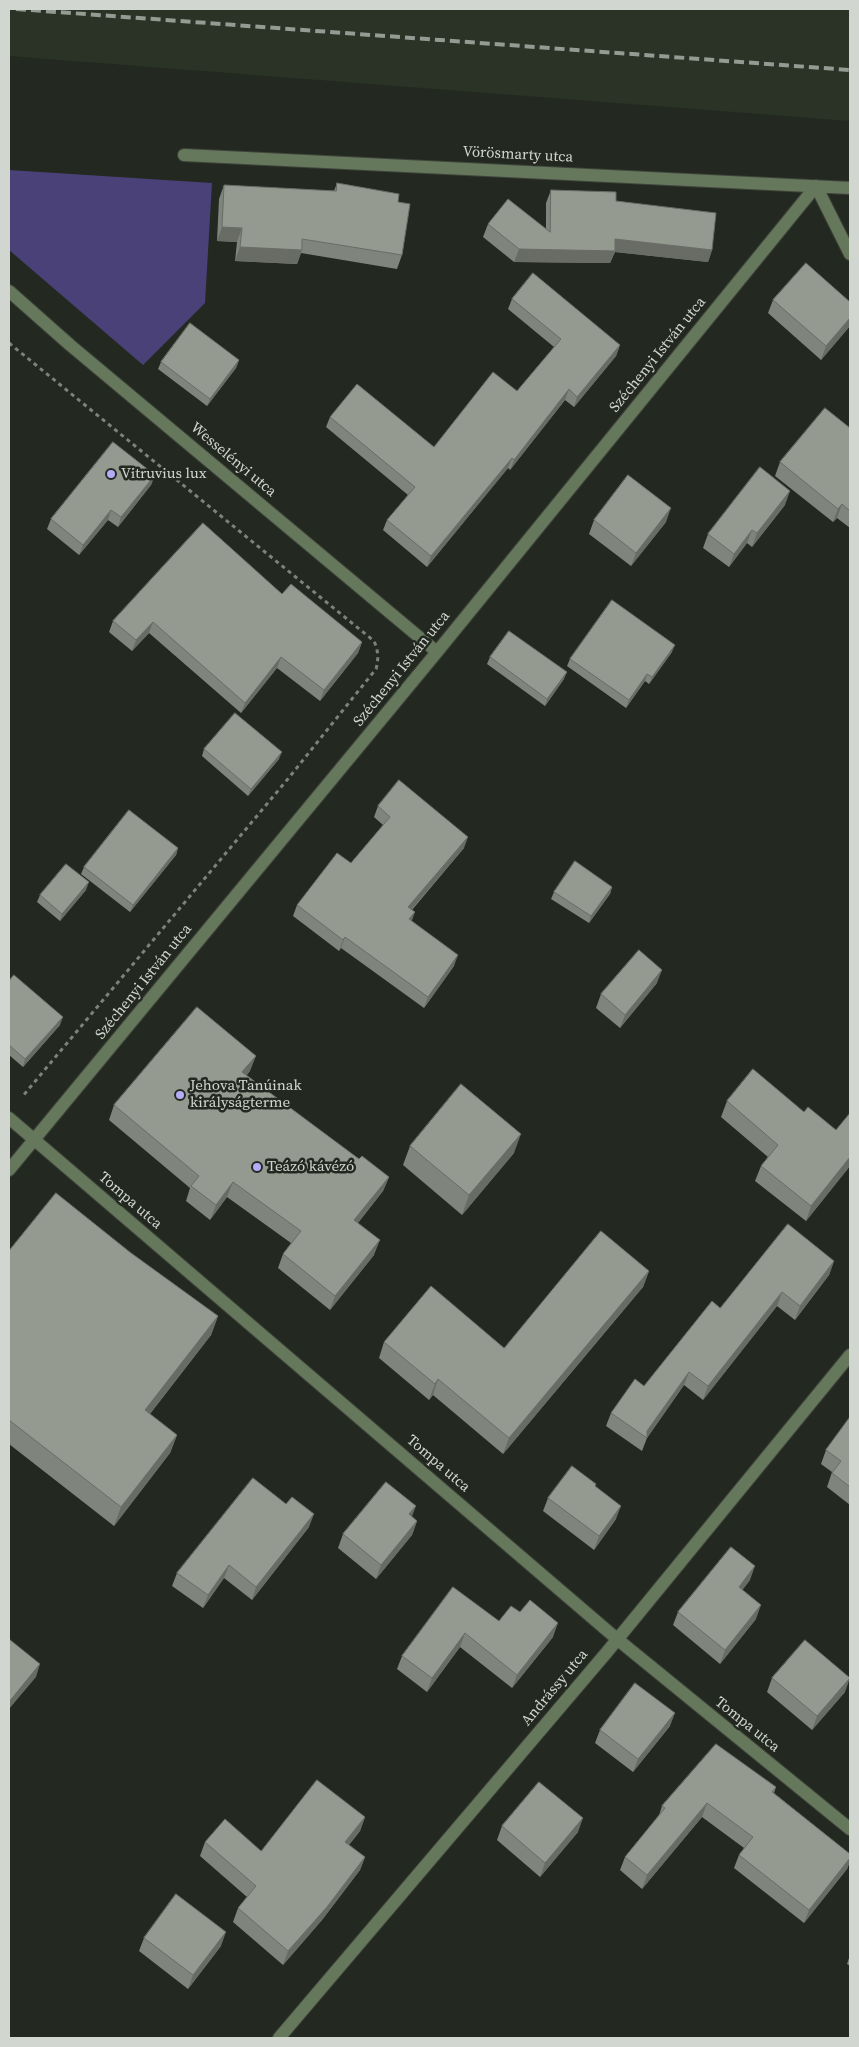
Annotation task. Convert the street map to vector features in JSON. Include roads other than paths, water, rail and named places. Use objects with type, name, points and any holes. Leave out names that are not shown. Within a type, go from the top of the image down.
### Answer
[{"type":"street","name":"Vörösmarty utca","points":[[184,155],[850,188]]},
{"type":"street","points":[[816,186],[850,254]]},
{"type":"street","name":"Széchenyi István utca","points":[[9,1170],[437,652],[816,186]]},
{"type":"street","name":"Wesselényi utca","points":[[9,291],[70,345],[437,652]]},
{"type":"street","name":"Tompa utca","points":[[9,1118],[617,1639],[850,1829]]},
{"type":"street","name":"Andrássy utca","points":[[280,2038],[617,1639],[850,1354]]},
{"type":"railway","points":[[16,9],[850,70]]},
{"type":"place","name":"Vitruvius lux","points":[[111,474]]},
{"type":"place","name":"Jehova Tanúinak királyságterme","points":[[180,1095]]},
{"type":"place","name":"Teázó kávézó","points":[[257,1167]]}]
